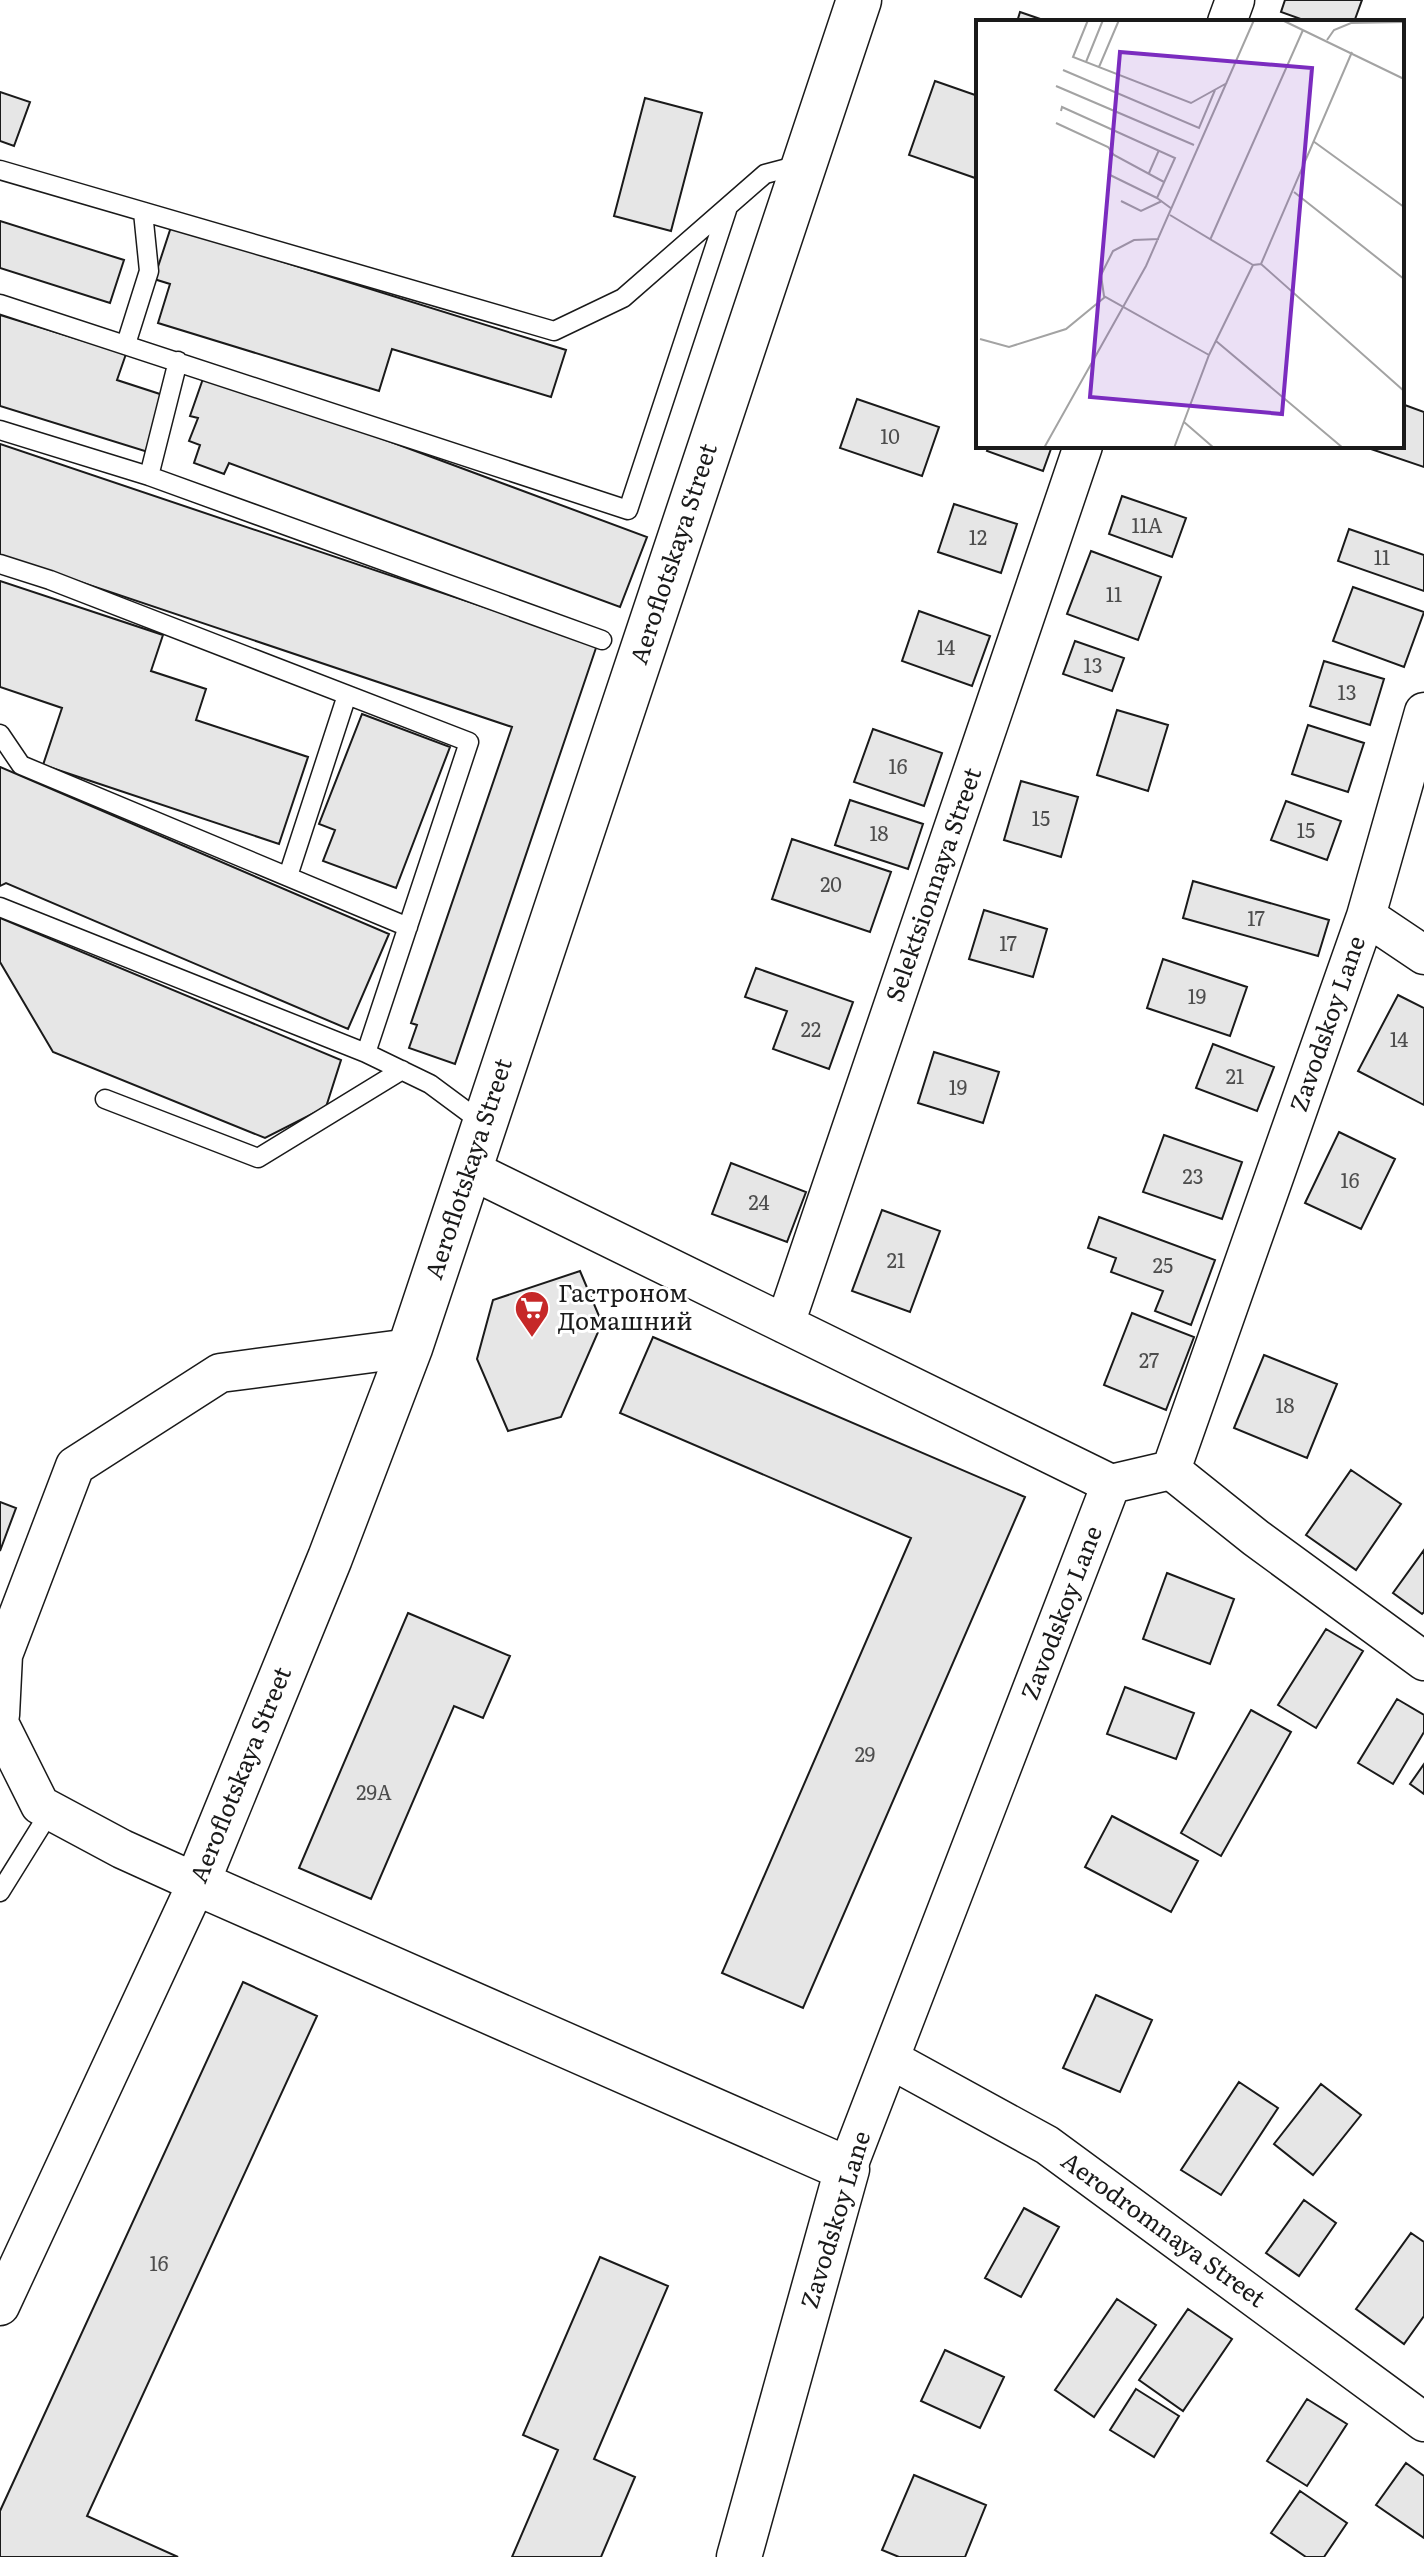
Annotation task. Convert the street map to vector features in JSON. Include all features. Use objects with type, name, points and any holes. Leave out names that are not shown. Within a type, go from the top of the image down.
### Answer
[{"type":"street","name":"Aeroflotskaya Street","points":[[0,2306],[197,1883],[330,1558],[410,1348],[859,0]]},
{"type":"street","points":[[1228,20],[1235,0]]},
{"type":"street","name":"Selektsionnaya Street","points":[[785,1324],[1082,448]]},
{"type":"street","name":"Zavodskoy Lane","points":[[1171,1470],[1366,916],[1424,712]]},
{"type":"street","points":[[1366,916],[1424,955]]},
{"type":"street","points":[[469,1169],[1111,1484],[1171,1470],[1256,1538],[1424,1661]]},
{"type":"street","points":[[0,1715],[3,1655],[75,1466],[220,1373],[410,1348]]},
{"type":"street","name":"Zavodskoy Lane","points":[[739,2557],[847,2169],[1111,1484]]},
{"type":"street","points":[[0,1725],[40,1805],[122,1849],[847,2169]]},
{"type":"street","name":"Aerodromnaya Street","points":[[890,2059],[1047,2145],[1424,2422]]},
{"type":"lane","points":[[0,170],[554,331],[623,298],[765,174],[804,164]]},
{"type":"lane","points":[[0,304],[628,510],[728,207]]},
{"type":"lane","points":[[126,344],[149,271],[143,212]]},
{"type":"lane","points":[[149,476],[178,361]]},
{"type":"lane","points":[[0,430],[149,476],[602,640]]},
{"type":"lane","points":[[0,564],[50,580],[469,742],[366,1053]]},
{"type":"lane","points":[[288,876],[347,695]]},
{"type":"lane","points":[[0,734],[21,765],[408,927]]},
{"type":"lane","points":[[0,907],[366,1053],[430,1084],[484,1124]]},
{"type":"lane","points":[[105,1099],[258,1158],[402,1070]]},
{"type":"lane","points":[[0,1892],[51,1810]]},
{"type":"building","points":[[1285,0],[1362,0],[1355,20],[1303,20],[1281,12]]},
{"type":"building","points":[[1020,12],[1043,20],[1018,20]]},
{"type":"building","points":[[935,81],[976,95],[976,178],[909,155]]},
{"type":"building","points":[[0,92],[30,102],[14,146],[0,141]]},
{"type":"building","points":[[645,98],[702,113],[671,231],[614,216]]},
{"type":"building","points":[[0,221],[124,260],[110,303],[0,268]]},
{"type":"building","points":[[171,227],[566,350],[551,397],[392,349],[379,391],[158,323],[170,284],[154,279]]},
{"type":"building","points":[[0,315],[126,354],[117,380],[166,396],[148,452],[0,406]]},
{"type":"building","points":[[205,373],[647,537],[620,607],[229,463],[224,474],[194,463],[200,445],[189,441],[198,418],[190,416]]},
{"type":"building","points":[[857,399],[939,427],[922,476],[840,448]]},
{"type":"building","points":[[1404,405],[1424,412],[1424,467],[1368,448],[1404,448]]},
{"type":"building","points":[[0,444],[597,645],[455,1064],[409,1048],[417,1025],[411,1023],[512,727],[0,555]]},
{"type":"building","points":[[988,448],[1051,448],[1043,471],[987,451]]},
{"type":"building","points":[[1122,496],[1186,518],[1172,557],[1109,534]]},
{"type":"building","points":[[954,504],[1017,524],[1001,573],[938,552]]},
{"type":"building","points":[[1349,529],[1424,555],[1424,591],[1338,561]]},
{"type":"building","points":[[1091,551],[1161,577],[1138,640],[1067,614]]},
{"type":"building","points":[[0,581],[163,635],[151,671],[206,689],[196,720],[308,757],[279,844],[43,765],[62,708],[0,687]]},
{"type":"building","points":[[1353,587],[1424,612],[1404,667],[1333,641]]},
{"type":"building","points":[[919,611],[990,636],[972,686],[902,661]]},
{"type":"building","points":[[1075,641],[1124,658],[1112,691],[1063,674]]},
{"type":"building","points":[[1324,661],[1384,679],[1370,725],[1310,706]]},
{"type":"building","points":[[1117,710],[1168,725],[1148,791],[1097,775]]},
{"type":"building","points":[[362,714],[450,747],[396,888],[323,861],[335,830],[319,824]]},
{"type":"building","points":[[1308,725],[1364,743],[1348,792],[1292,774]]},
{"type":"building","points":[[873,729],[942,753],[924,806],[854,782]]},
{"type":"building","points":[[0,767],[389,934],[348,1029],[6,883],[0,886]]},
{"type":"building","points":[[1021,781],[1078,797],[1061,857],[1004,840]]},
{"type":"building","points":[[850,800],[923,824],[908,869],[835,845]]},
{"type":"building","points":[[1286,801],[1341,821],[1327,860],[1271,840]]},
{"type":"building","points":[[792,839],[891,872],[870,932],[772,899]]},
{"type":"building","points":[[1193,881],[1329,920],[1318,956],[1183,918]]},
{"type":"building","points":[[984,910],[1047,929],[1033,977],[969,959]]},
{"type":"building","points":[[0,918],[341,1060],[326,1107],[265,1138],[53,1052],[0,962]]},
{"type":"building","points":[[1163,959],[1247,987],[1230,1036],[1147,1008]]},
{"type":"building","points":[[756,968],[853,1002],[829,1069],[773,1049],[787,1011],[745,997]]},
{"type":"building","points":[[1398,995],[1424,1008],[1424,1105],[1358,1071]]},
{"type":"building","points":[[1213,1044],[1274,1067],[1257,1111],[1196,1088]]},
{"type":"building","points":[[934,1052],[999,1072],[983,1123],[918,1103]]},
{"type":"building","points":[[1339,1132],[1395,1159],[1361,1229],[1305,1203]]},
{"type":"building","points":[[1164,1135],[1242,1162],[1222,1219],[1143,1192]]},
{"type":"building","points":[[731,1163],[806,1192],[787,1242],[712,1214]]},
{"type":"building","points":[[882,1210],[940,1231],[910,1312],[852,1291]]},
{"type":"building","points":[[1099,1217],[1215,1260],[1191,1325],[1155,1311],[1163,1291],[1111,1272],[1116,1258],[1088,1248]]},
{"type":"building","points":[[580,1271],[602,1323],[561,1417],[508,1431],[477,1359],[493,1300]]},
{"type":"building","points":[[1132,1313],[1194,1337],[1166,1410],[1104,1385]]},
{"type":"building","points":[[653,1337],[1025,1497],[803,2008],[722,1973],[911,1538],[620,1413]]},
{"type":"building","points":[[1264,1355],[1337,1384],[1307,1458],[1234,1428]]},
{"type":"building","points":[[1351,1470],[1401,1504],[1356,1570],[1306,1535]]},
{"type":"building","points":[[0,1502],[16,1508],[0,1551]]},
{"type":"building","points":[[1424,1550],[1424,1612],[1422,1614],[1393,1593]]},
{"type":"building","points":[[1167,1573],[1234,1599],[1210,1664],[1143,1639]]},
{"type":"building","points":[[408,1613],[510,1656],[483,1718],[454,1706],[371,1899],[299,1868]]},
{"type":"building","points":[[1326,1629],[1363,1651],[1316,1728],[1278,1705]]},
{"type":"building","points":[[1125,1687],[1194,1713],[1176,1759],[1107,1734]]},
{"type":"building","points":[[1397,1699],[1424,1715],[1424,1732],[1393,1784],[1358,1763]]},
{"type":"building","points":[[1251,1710],[1291,1732],[1221,1856],[1181,1833]]},
{"type":"building","points":[[1424,1764],[1424,1794],[1410,1784]]},
{"type":"building","points":[[1112,1816],[1198,1861],[1171,1912],[1085,1867]]},
{"type":"building","points":[[243,1982],[317,2016],[87,2516],[178,2557],[0,2557],[0,2511]]},
{"type":"building","points":[[1096,1995],[1152,2020],[1120,2092],[1063,2068]]},
{"type":"building","points":[[1239,2082],[1278,2108],[1221,2195],[1181,2170]]},
{"type":"building","points":[[1321,2084],[1361,2115],[1313,2175],[1274,2144]]},
{"type":"building","points":[[1304,2200],[1336,2223],[1299,2276],[1266,2253]]},
{"type":"building","points":[[1024,2208],[1059,2227],[1021,2297],[985,2278]]},
{"type":"building","points":[[1411,2233],[1424,2242],[1424,2316],[1404,2344],[1356,2309]]},
{"type":"building","points":[[600,2257],[668,2286],[594,2459],[635,2477],[601,2557],[512,2557],[558,2450],[523,2435]]},
{"type":"building","points":[[1117,2299],[1156,2325],[1094,2417],[1055,2390]]},
{"type":"building","points":[[1188,2309],[1232,2339],[1183,2411],[1139,2380]]},
{"type":"building","points":[[945,2350],[1004,2377],[980,2428],[921,2401]]},
{"type":"building","points":[[1136,2389],[1179,2416],[1154,2457],[1110,2430]]},
{"type":"building","points":[[1307,2399],[1347,2424],[1307,2486],[1267,2461]]},
{"type":"building","points":[[1406,2463],[1424,2476],[1424,2538],[1376,2505]]},
{"type":"building","points":[[914,2475],[986,2505],[965,2557],[899,2557],[882,2550]]},
{"type":"building","points":[[1300,2491],[1347,2523],[1324,2557],[1306,2557],[1271,2533]]},
{"type":"place","name":"Гастроном Домашний","points":[[532,1339]]}]
